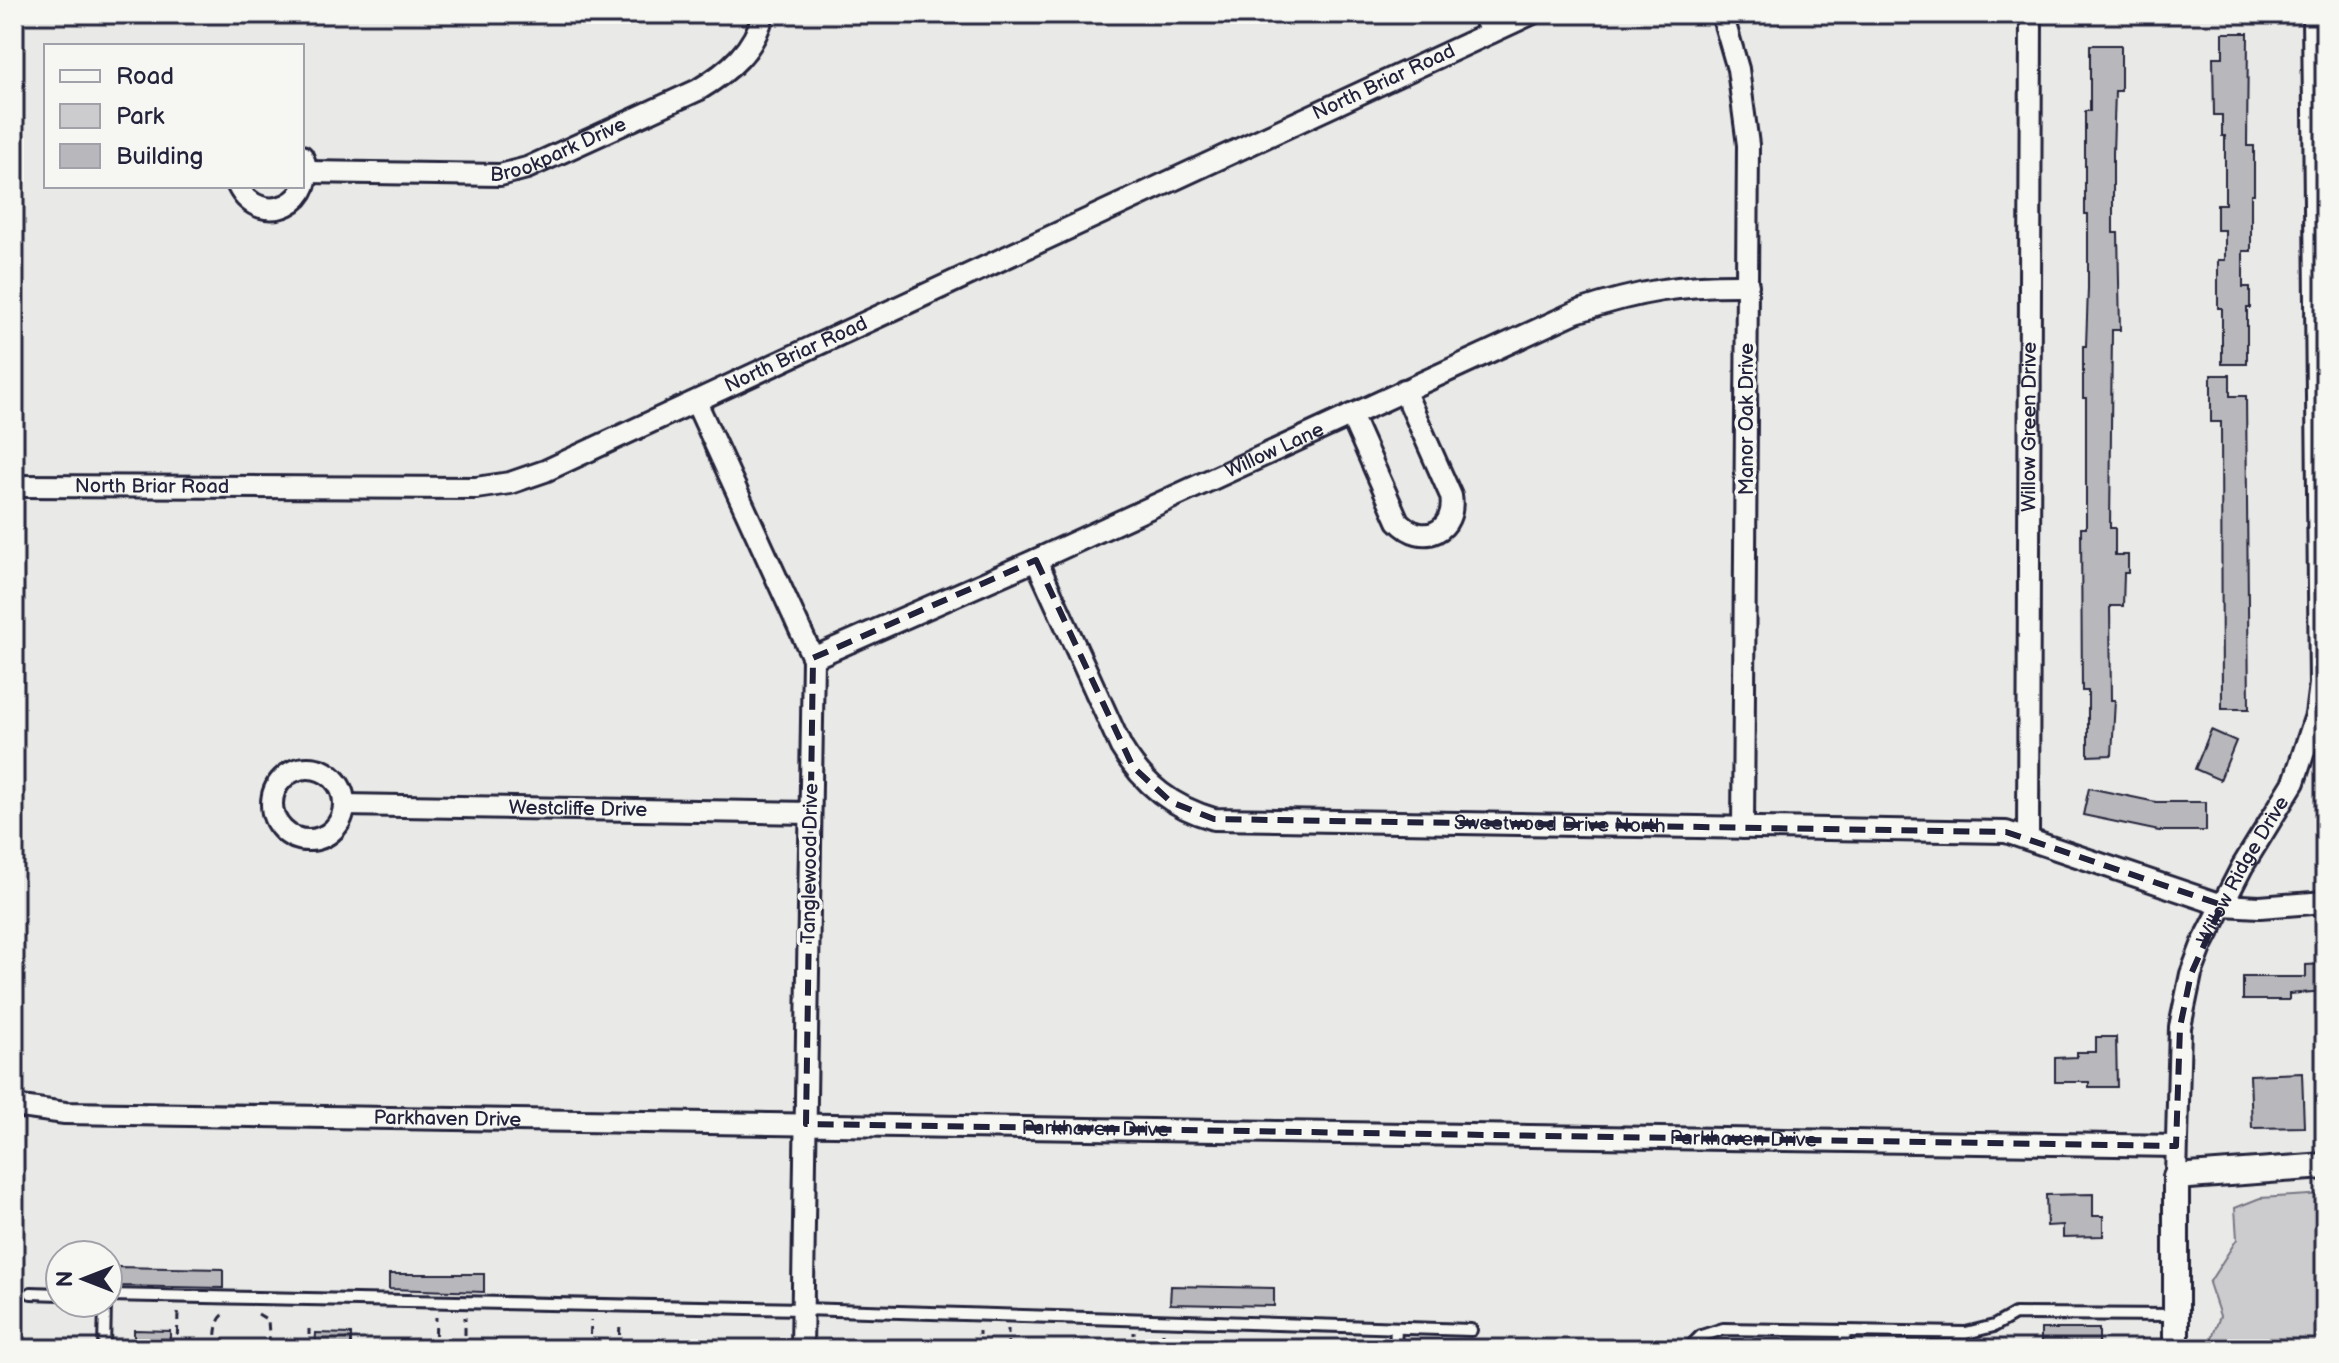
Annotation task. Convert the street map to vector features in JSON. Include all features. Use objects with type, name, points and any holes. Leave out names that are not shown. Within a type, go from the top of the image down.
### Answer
[{"type":"street","name":"Brookpark Drive","points":[[304,188],[304,164],[489,176],[527,168],[720,77],[752,43],[763,14]]},
{"type":"street","name":"North Briar Road","points":[[14,486],[491,488],[545,471],[696,402],[1487,23],[1531,14]]},
{"type":"street","name":"Manor Oak Drive","points":[[1722,14],[1738,69],[1748,145],[1743,828]]},
{"type":"street","name":"Willow Green Drive","points":[[2028,839],[2031,14]]},
{"type":"street","name":"Willow Ridge Drive","points":[[2176,1349],[2176,1146],[2180,1027],[2191,974],[2222,905],[2294,782],[2312,728],[2320,684],[2313,14]]},
{"type":"street","name":"Brookpark Drive","points":[[239,188],[246,199],[268,209],[280,208],[300,195],[304,188]]},
{"type":"street","name":"Willow Lane","points":[[813,658],[1036,560],[1576,312],[1624,296],[1698,284],[1748,285]]},
{"type":"street","points":[[1351,415],[1398,521],[1413,533],[1432,534],[1447,523],[1451,515],[1451,496],[1404,390]]},
{"type":"street","name":"Tanglewood Drive","points":[[696,402],[813,658],[802,1349]]},
{"type":"street","name":"Sweetwood Drive North","points":[[1036,560],[1133,767],[1152,788],[1191,813],[1214,819],[2006,832],[2222,905],[2260,907],[2325,902]]},
{"type":"street","name":"Westcliffe Drive","points":[[344,805],[810,813]]},
{"type":"street","name":"Parkhaven Drive","points":[[14,1106],[65,1113],[2176,1146]]},
{"type":"street","points":[[2176,1177],[2325,1166]]},
{"type":"lane","points":[[31,1293],[44,1293]]},
{"type":"lane","points":[[124,1295],[803,1309],[1471,1330]]},
{"type":"lane","points":[[1693,1349],[1693,1344],[1701,1336],[1723,1329],[1966,1333],[1994,1326],[2015,1314],[2176,1315]]},
{"type":"lane","points":[[104,1349],[105,1319]]},
{"type":"lane","points":[[1395,1349],[1396,1328]]},
{"type":"lane","points":[[1844,1349],[1845,1332]]},
{"type":"path","points":[[177,1349],[178,1296]]},
{"type":"path","points":[[435,1349],[436,1302]]},
{"type":"path","points":[[465,1349],[466,1302]]},
{"type":"path","points":[[590,1349],[592,1305]]},
{"type":"path","points":[[619,1349],[620,1305]]},
{"type":"path","points":[[215,1349],[219,1320],[226,1313],[237,1313]]},
{"type":"path","points":[[248,1313],[260,1314],[268,1320],[270,1349]]},
{"type":"path","points":[[979,1349],[980,1315]]},
{"type":"path","points":[[1008,1349],[1009,1316]]},
{"type":"path","points":[[309,1329],[309,1349]]},
{"type":"highlighted area","points":[[1036,560],[1133,767],[1171,802],[1214,819],[2006,832],[2222,905],[2191,974],[2180,1027],[2176,1146],[806,1124],[813,658]]},
{"type":"green space","points":[[2325,1194],[2325,1349],[2208,1349],[2220,1316],[2209,1283],[2237,1239],[2235,1208],[2260,1198]]},
{"type":"building","points":[[2223,33],[2248,33],[2247,146],[2254,146],[2254,194],[2251,194],[2251,251],[2243,251],[2243,287],[2250,287],[2247,364],[2222,364],[2218,260],[2225,260],[2225,230],[2217,230],[2217,204],[2225,204],[2225,136],[2222,136],[2222,115],[2214,115],[2213,57],[2223,57]]},
{"type":"building","points":[[2090,45],[2121,45],[2121,91],[2115,91],[2113,153],[2113,233],[2118,233],[2120,330],[2112,330],[2110,528],[2115,528],[2115,555],[2128,555],[2128,573],[2124,573],[2123,606],[2110,606],[2111,700],[2115,700],[2112,755],[2088,756],[2088,691],[2082,691],[2081,528],[2086,528],[2083,346],[2086,346],[2088,288],[2085,111],[2090,111]]},
{"type":"building","points":[[2211,375],[2230,375],[2230,396],[2246,396],[2249,709],[2222,709],[2221,422],[2211,422]]},
{"type":"building","points":[[2211,730],[2236,741],[2220,780],[2195,769]]},
{"type":"building","points":[[2089,788],[2156,802],[2206,802],[2206,831],[2159,831],[2083,815]]},
{"type":"building","points":[[2325,964],[2325,991],[2289,994],[2289,1000],[2243,1000],[2243,977],[2306,977],[2306,965]]},
{"type":"building","points":[[2096,1037],[2116,1037],[2117,1087],[2089,1087],[2089,1082],[2055,1082],[2055,1058],[2077,1057],[2077,1052],[2096,1052]]},
{"type":"building","points":[[2302,1073],[2304,1127],[2252,1128],[2250,1075]]},
{"type":"building","points":[[2093,1194],[2093,1216],[2103,1216],[2103,1236],[2063,1237],[2063,1225],[2047,1226],[2046,1195]]},
{"type":"building","points":[[124,1267],[223,1269],[223,1288],[124,1286]]},
{"type":"building","points":[[389,1274],[484,1274],[484,1292],[389,1289]]},
{"type":"building","points":[[1171,1286],[1274,1288],[1274,1306],[1170,1304]]},
{"type":"building","points":[[2041,1329],[2099,1329],[2099,1349],[2041,1349]]},
{"type":"building","points":[[134,1330],[170,1331],[170,1349],[134,1349]]},
{"type":"building","points":[[316,1333],[351,1334],[351,1349],[315,1349]]}]
